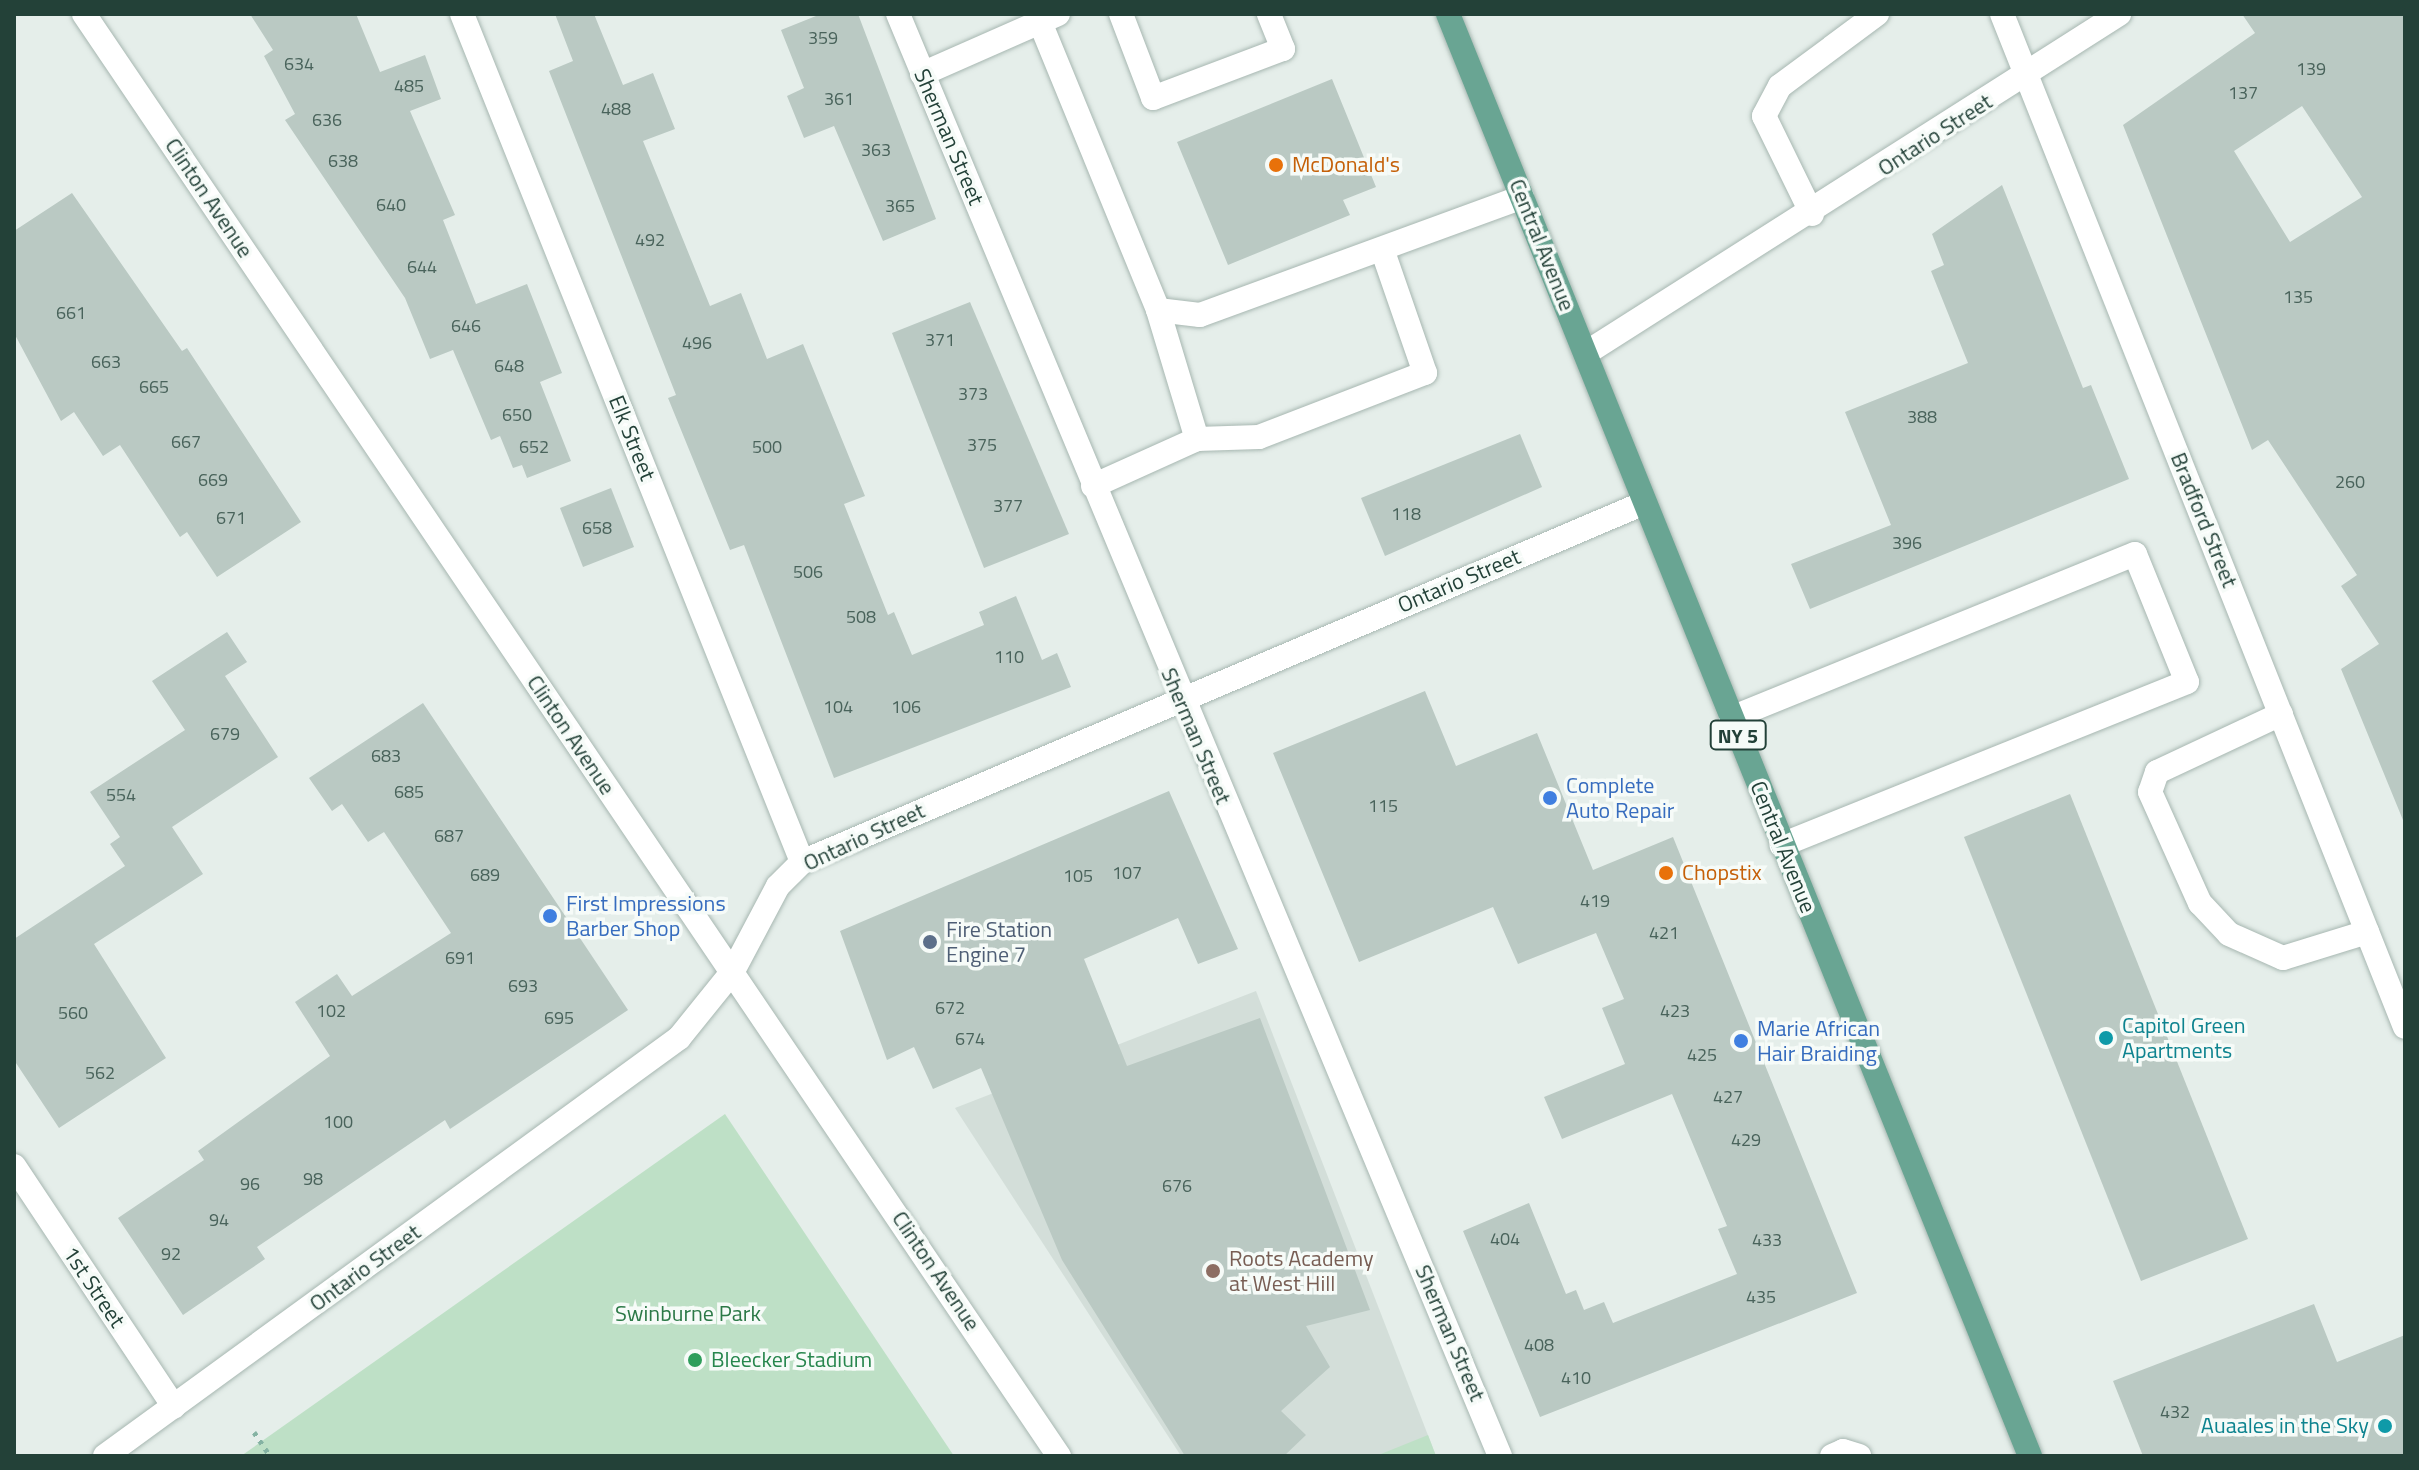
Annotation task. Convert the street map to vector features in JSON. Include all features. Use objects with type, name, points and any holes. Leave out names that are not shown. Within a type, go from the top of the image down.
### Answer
[{"type":"main road","name":"Central Avenue","points":[[1448,14],[2030,1456]]},
{"type":"street","name":"Clinton Avenue","points":[[84,14],[1059,1456]]},
{"type":"street","name":"Elk Street","points":[[462,14],[802,862]]},
{"type":"street","name":"Sherman Street","points":[[898,14],[1180,698],[1500,1456]]},
{"type":"street","points":[[1121,14],[1153,98],[1283,49],[1269,14]]},
{"type":"street","points":[[1812,214],[1764,116],[1780,86],[1877,14]]},
{"type":"street","name":"Bradford Street","points":[[2002,14],[2405,1027]]},
{"type":"street","name":"Ontario Street","points":[[1586,353],[1812,214],[2119,14]]},
{"type":"street","points":[[922,74],[1049,18],[1158,310],[1197,439]]},
{"type":"street","points":[[1158,310],[1200,315],[1522,197]]},
{"type":"street","points":[[1093,486],[1197,439],[1259,437],[1425,373],[1382,249]]},
{"type":"street","name":"Ontario Street","points":[[105,1456],[679,1038],[733,971],[778,886],[802,862],[1180,698],[1644,503]]},
{"type":"street","points":[[1731,718],[2135,554],[2181,667],[2187,682],[1782,845]]},
{"type":"street","points":[[2281,714],[2157,772],[2150,792],[2200,903],[2229,934],[2283,958],[2367,932]]},
{"type":"street","name":"1st Street","points":[[14,1166],[174,1407]]},
{"type":"street","points":[[1832,1456],[1843,1451],[1859,1456]]},
{"type":"path","points":[[254,1432],[270,1456]]},
{"type":"shaded area","name":"Roots Academy at West Hill","points":[[1256,991],[1436,1456],[1181,1456],[955,1108]]},
{"type":"green space","name":"Swinburne Park","points":[[725,1114],[954,1456],[241,1456]]},
{"type":"green space","points":[[1428,1435],[1436,1456],[1376,1456]]},
{"type":"building","points":[[250,14],[356,14],[380,72],[425,55],[441,99],[410,111],[455,215],[443,220],[476,304],[527,284],[562,373],[540,382],[571,461],[527,478],[522,465],[513,468],[500,436],[491,440],[453,350],[430,359],[405,298],[285,120],[295,114],[264,56],[273,50]]},
{"type":"building","points":[[555,14],[594,14],[623,85],[653,73],[675,129],[643,141],[710,306],[741,293],[767,359],[803,344],[865,496],[844,504],[888,615],[894,612],[912,655],[984,625],[979,612],[1016,596],[1042,660],[1057,653],[1071,687],[834,778],[744,545],[730,550],[668,398],[676,395],[549,71],[573,61]]},
{"type":"building","points":[[821,14],[858,14],[936,219],[883,241],[834,126],[804,138],[787,96],[804,88],[781,30]]},
{"type":"building","points":[[2242,14],[2405,14],[2405,825],[2341,669],[2379,644],[2341,586],[2357,575],[2268,440],[2252,450],[2123,125],[2255,33]],"holes":[[[2302,106],[2362,197],[2290,242],[2234,151]]]},
{"type":"building","name":"McDonald's","points":[[1332,79],[1376,187],[1343,200],[1350,215],[1228,265],[1177,142]]},
{"type":"building","points":[[2002,185],[2083,388],[2091,385],[2129,479],[1810,609],[1791,564],[1891,525],[1845,412],[1968,363],[1931,271],[1944,265],[1932,234]]},
{"type":"building","points":[[72,193],[182,351],[187,348],[301,522],[217,577],[187,532],[180,537],[120,445],[103,456],[74,412],[61,421],[14,333],[14,231]]},
{"type":"building","points":[[970,302],[1069,534],[984,568],[892,333]]},
{"type":"building","points":[[1520,434],[1542,487],[1385,556],[1361,498]]},
{"type":"building","points":[[611,488],[634,547],[583,567],[560,508]]},
{"type":"building","points":[[227,632],[247,662],[225,676],[278,757],[172,827],[203,874],[94,944],[166,1058],[59,1128],[14,1060],[14,939],[125,866],[110,844],[120,837],[90,792],[185,730],[152,681]]},
{"type":"building","points":[[1425,691],[1456,766],[1537,733],[1593,870],[1673,837],[1857,1293],[1540,1417],[1463,1231],[1529,1203],[1566,1294],[1576,1290],[1584,1310],[1604,1302],[1613,1323],[1737,1274],[1718,1229],[1727,1226],[1672,1094],[1562,1139],[1544,1097],[1625,1064],[1602,1008],[1624,999],[1596,933],[1518,964],[1493,907],[1359,962],[1273,753]]},
{"type":"building","points":[[423,703],[628,1010],[450,1129],[445,1120],[257,1247],[265,1259],[183,1315],[118,1218],[204,1160],[198,1151],[330,1056],[295,1002],[337,974],[352,996],[451,933],[384,832],[368,842],[342,804],[332,811],[309,778]]},
{"type":"building","name":"Roots Academy at West Hill","points":[[1169,791],[1238,949],[1198,964],[1178,918],[1084,959],[1127,1066],[1260,1018],[1370,1310],[1306,1326],[1330,1367],[1281,1411],[1306,1435],[1284,1456],[1185,1456],[1062,1260],[981,1068],[933,1089],[914,1047],[887,1060],[840,931]]},
{"type":"building","name":"Capitol Green Apartments","points":[[2070,794],[2248,1239],[2141,1281],[1964,837]]},
{"type":"building","points":[[2314,1304],[2337,1362],[2405,1335],[2405,1456],[2143,1456],[2113,1381]]},
{"type":"place","name":"McDonald's","points":[[1276,165]]},
{"type":"place","name":"Complete Auto Repair","points":[[1550,798]]},
{"type":"place","name":"Chopstix","points":[[1666,873]]},
{"type":"place","name":"First Impressions Barber Shop","points":[[550,916]]},
{"type":"place","name":"Fire Station Engine 7","points":[[930,942]]},
{"type":"place","name":"Capitol Green Apartments","points":[[2106,1038]]},
{"type":"place","name":"Marie African Hair Braiding","points":[[1741,1041]]},
{"type":"place","name":"Roots Academy at West Hill","points":[[1213,1271]]},
{"type":"place","name":"Bleecker Stadium","points":[[695,1360]]},
{"type":"place","name":"Auaales in the Sky","points":[[2385,1426]]}]
